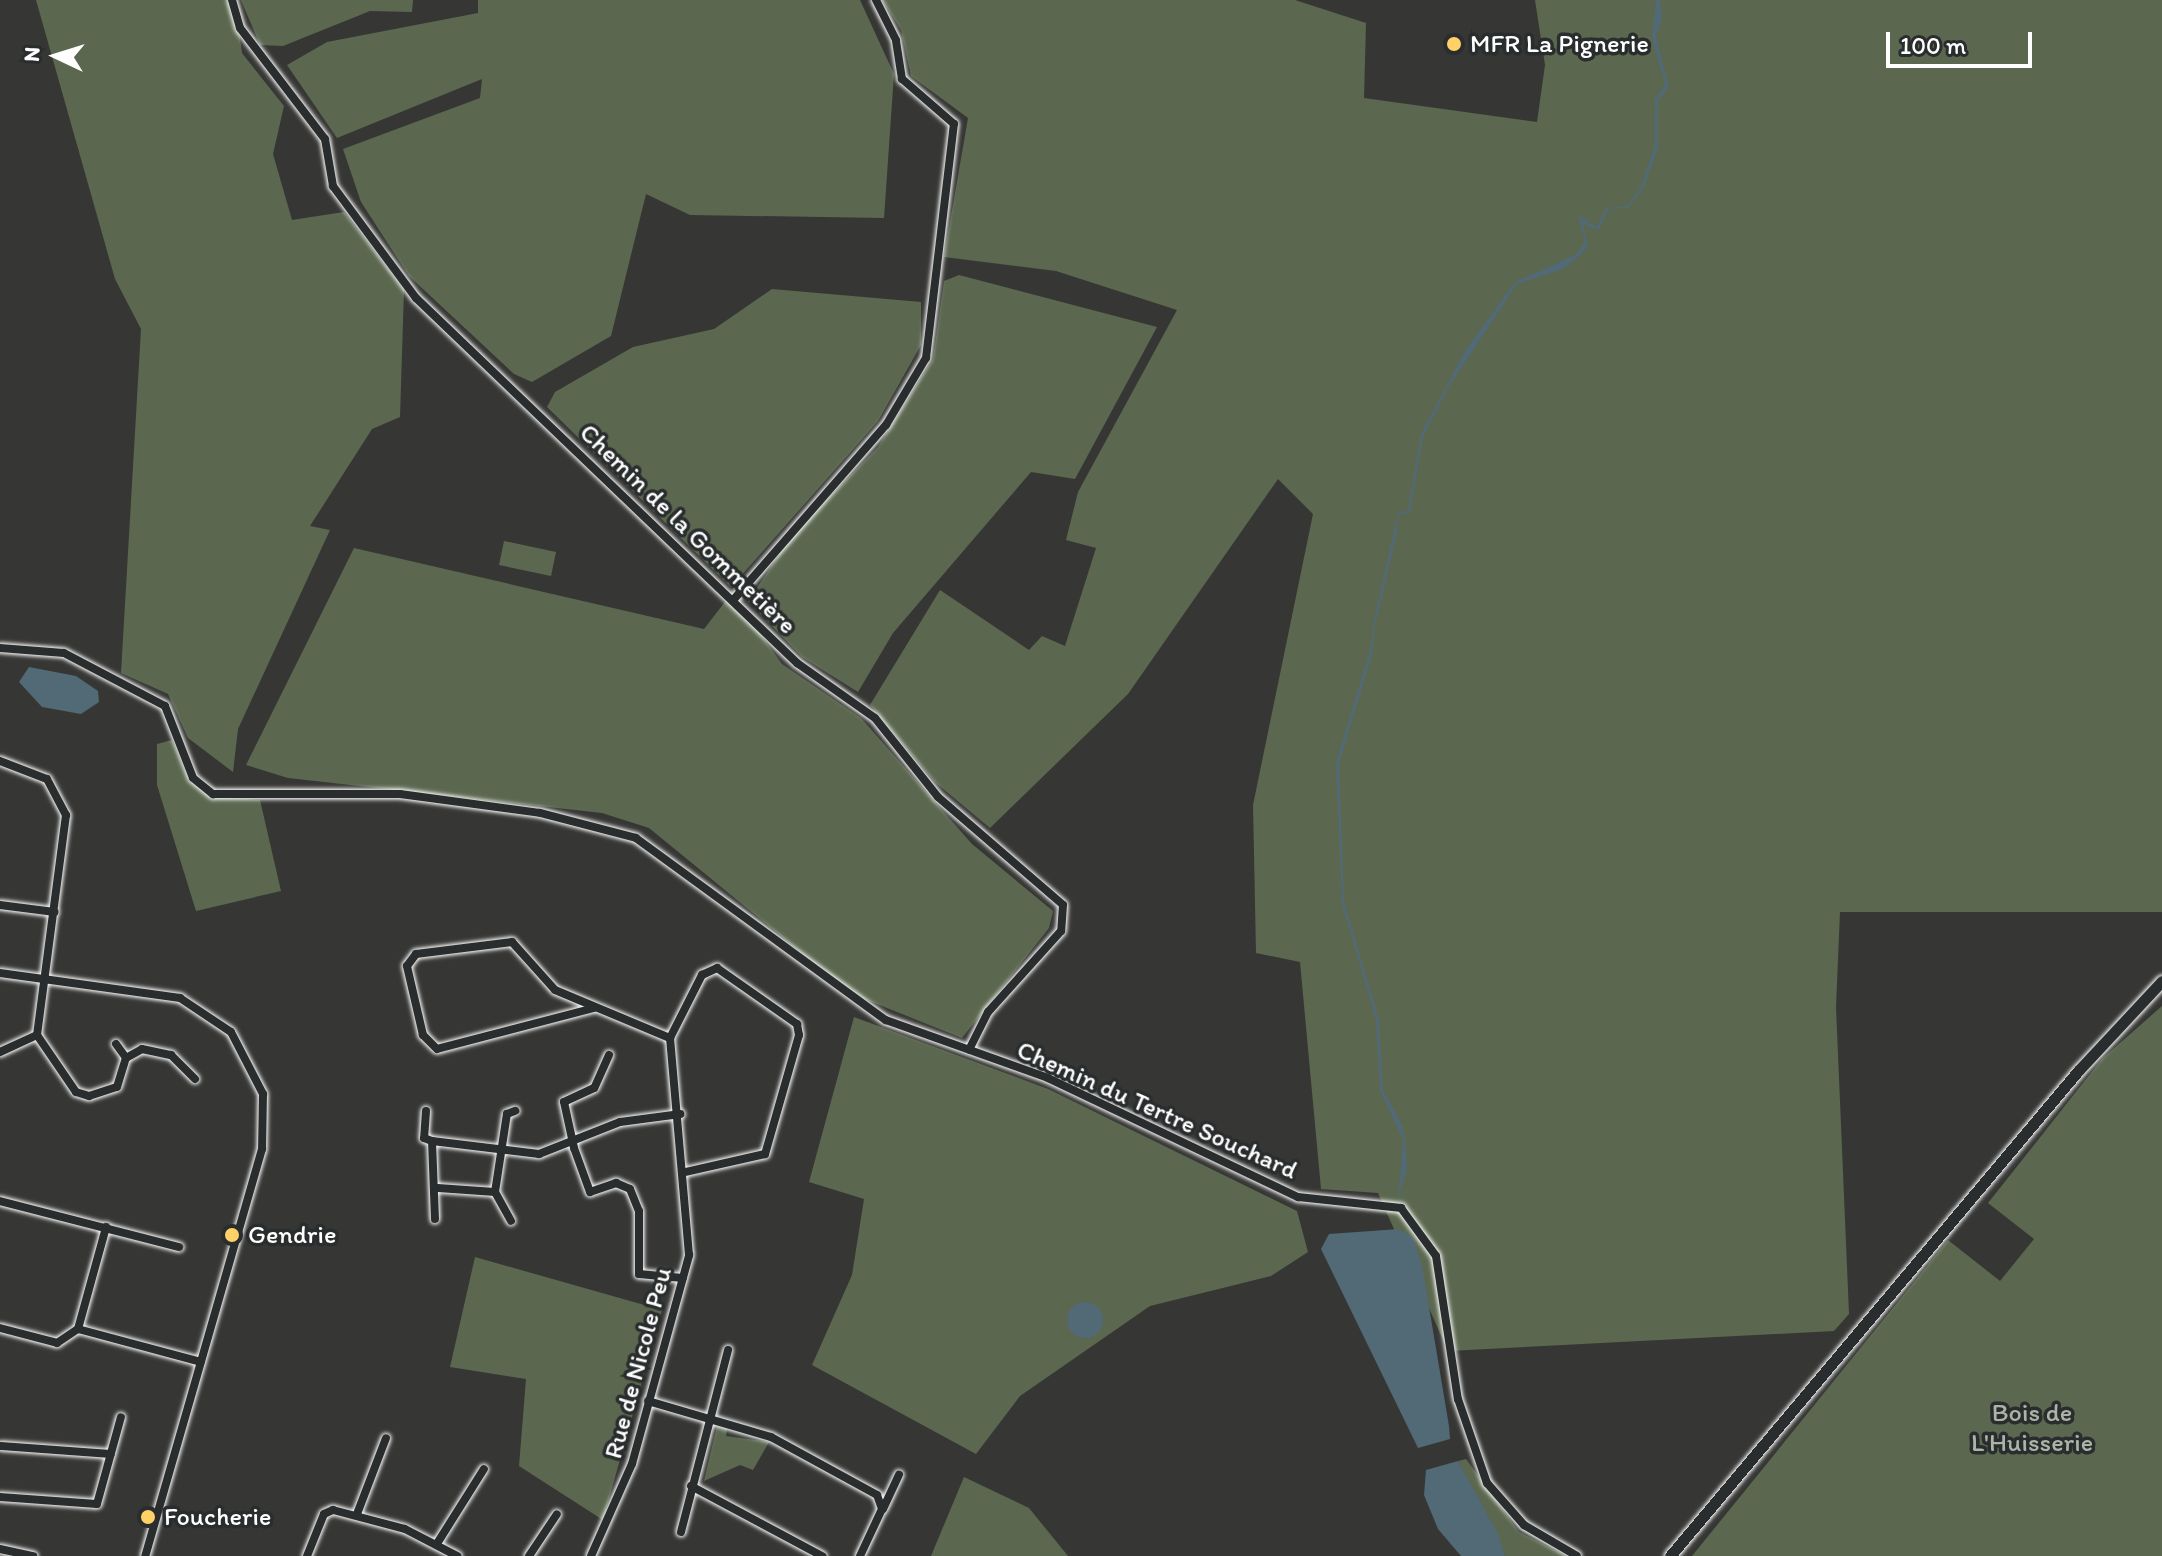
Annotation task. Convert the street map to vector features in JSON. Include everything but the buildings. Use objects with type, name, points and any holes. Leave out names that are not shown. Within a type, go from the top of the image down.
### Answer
[{"type":"street","name":"Chemin de la Gommetière","points":[[232,0],[240,28],[325,139],[333,186],[416,298],[735,598],[797,663],[875,718],[938,797],[1063,905],[1061,931],[988,1012],[969,1050]]},
{"type":"street","points":[[735,598],[886,425],[926,358],[954,124],[902,79],[896,40],[876,0]]},
{"type":"street","name":"Chemin du Tertre Souchard","points":[[0,648],[64,653],[165,706],[193,778],[213,794],[400,794],[540,813],[636,838],[854,1003],[1048,1078],[1298,1197],[1401,1208],[1436,1256],[1458,1399],[1487,1483],[1524,1525],[1577,1556]]},
{"type":"street","points":[[0,761],[35,769],[60,797],[66,815],[47,979],[37,1035],[76,1092],[89,1096],[117,1087],[126,1058],[142,1049],[171,1055],[195,1079]]},
{"type":"street","points":[[0,905],[55,912]]},
{"type":"street","points":[[594,1008],[437,1049],[423,1035],[407,966],[416,954],[512,942],[527,950],[555,990],[670,1038],[708,968],[743,981],[798,1027],[765,1154],[686,1172]]},
{"type":"street","points":[[0,973],[180,998],[231,1032],[250,1060],[263,1094],[262,1149],[145,1556]]},
{"type":"street","points":[[1670,1556],[2078,1071],[2162,981]]},
{"type":"street","points":[[0,1052],[37,1035]]},
{"type":"street","name":"Rue de Nicole Peu","points":[[591,1556],[624,1487],[683,1278],[690,1238],[686,1172],[670,1038]]},
{"type":"street","points":[[116,1044],[126,1058]]},
{"type":"street","points":[[609,1055],[594,1088],[564,1102],[590,1192],[616,1183],[630,1189],[639,1211],[639,1274],[683,1278]]},
{"type":"street","points":[[426,1111],[424,1138],[539,1154],[620,1122],[680,1114]]},
{"type":"street","points":[[511,1221],[495,1192],[507,1114],[515,1111]]},
{"type":"street","points":[[432,1141],[428,1180],[438,1188],[495,1192]]},
{"type":"street","points":[[435,1219],[438,1188]]},
{"type":"street","points":[[0,1201],[179,1247]]},
{"type":"street","points":[[0,1328],[57,1343],[78,1329],[106,1227]]},
{"type":"street","points":[[78,1329],[201,1362]]},
{"type":"street","points":[[681,1532],[728,1350]]},
{"type":"street","points":[[648,1401],[773,1437],[877,1495],[882,1509]]},
{"type":"street","points":[[0,1497],[97,1504],[121,1417]]},
{"type":"street","points":[[357,1514],[386,1438]]},
{"type":"street","points":[[1,1446],[111,1454]]},
{"type":"street","points":[[438,1542],[484,1469]]},
{"type":"street","points":[[860,1556],[899,1475]]},
{"type":"street","points":[[691,1486],[822,1556]]},
{"type":"street","points":[[307,1556],[324,1514],[357,1514],[438,1542],[457,1556]]},
{"type":"street","points":[[529,1556],[557,1514]]},
{"type":"street","points":[[0,1549],[33,1556]]},
{"type":"green space","points":[[36,0],[235,0],[242,53],[284,106],[273,154],[292,220],[344,212],[404,290],[400,417],[372,429],[310,526],[330,530],[238,729],[233,772],[188,738],[168,694],[121,673],[141,329],[115,279]]},
{"type":"green space","points":[[241,0],[413,0],[412,12],[370,11],[283,46],[260,45]]},
{"type":"green space","points":[[478,0],[860,0],[894,74],[884,218],[690,215],[646,194],[611,336],[532,382],[514,374],[409,276],[361,202],[343,149],[480,98],[482,79],[337,138],[287,65],[327,42],[478,13]]},
{"type":"green space","points":[[882,0],[1295,0],[1366,23],[1364,98],[1537,122],[1545,65],[1535,0],[2162,0],[2162,912],[1840,912],[1836,1007],[1849,1314],[1834,1331],[1448,1351],[1378,1193],[1321,1189],[1300,962],[1256,953],[1253,805],[1313,514],[1278,479],[1128,694],[990,828],[935,782],[870,705],[940,590],[1029,650],[1042,636],[1065,646],[1096,548],[1066,540],[1078,492],[1177,310],[1056,271],[944,257],[968,118],[911,76],[901,30]]},
{"type":"green space","points":[[959,275],[1157,327],[1075,479],[1031,472],[893,633],[858,692],[802,657],[748,601],[792,536],[878,447],[933,359],[944,281]]},
{"type":"green space","points":[[772,289],[921,302],[921,345],[878,421],[731,587],[547,407],[555,392],[633,347],[714,329]]},
{"type":"green space","points":[[504,541],[556,552],[551,576],[499,565]]},
{"type":"green space","points":[[354,548],[704,629],[731,594],[782,664],[861,718],[972,844],[1053,911],[1049,928],[962,1038],[852,994],[649,828],[602,813],[288,778],[246,765]]},
{"type":"green space","points":[[172,740],[189,781],[212,797],[260,800],[281,891],[196,911],[157,785],[157,744]]},
{"type":"green space","name":"Bois de L'Huisserie","points":[[2162,1006],[2162,1556],[1692,1556],[1948,1240],[2000,1281],[2034,1239],[1988,1203],[2102,1059]]},
{"type":"green space","points":[[854,1017],[1048,1089],[1297,1211],[1308,1252],[1271,1276],[1150,1306],[1020,1396],[976,1454],[812,1365],[852,1275],[864,1199],[809,1182]]},
{"type":"green space","points":[[475,1257],[662,1310],[603,1520],[519,1466],[526,1379],[450,1367]]},
{"type":"green space","points":[[717,1426],[727,1429],[726,1436],[769,1442],[753,1470],[740,1465],[704,1481]]},
{"type":"green space","points":[[1466,1459],[1519,1532],[1566,1556],[1505,1556],[1458,1461]]},
{"type":"green space","points":[[964,1477],[1029,1508],[1068,1556],[931,1556]]},
{"type":"water","points":[[1656,0],[1660,0],[1662,18],[1656,37],[1669,87],[1658,101],[1658,148],[1644,187],[1628,208],[1608,209],[1599,230],[1583,224],[1588,247],[1576,259],[1561,270],[1517,284],[1448,388],[1423,437],[1410,513],[1398,515],[1397,533],[1375,625],[1373,651],[1339,764],[1344,902],[1379,1020],[1383,1090],[1402,1125],[1405,1140],[1407,1168],[1398,1202],[1403,1140],[1380,1090],[1376,1020],[1342,904],[1336,763],[1371,647],[1374,620],[1398,513],[1408,510],[1421,434],[1465,351],[1515,282],[1575,255],[1585,242],[1578,215],[1597,227],[1606,208],[1627,206],[1641,187],[1655,145],[1655,100],[1665,84],[1652,39]]},
{"type":"water","points":[[29,667],[76,676],[98,691],[99,702],[81,714],[42,707],[19,682]]},
{"type":"water","points":[[1399,1229],[1413,1238],[1422,1265],[1449,1426],[1450,1439],[1418,1448],[1321,1249],[1329,1234]]},
{"type":"water","points":[[1085,1302],[1098,1307],[1103,1320],[1098,1333],[1085,1338],[1072,1333],[1067,1320],[1072,1307]]},
{"type":"water","points":[[1458,1461],[1498,1534],[1505,1556],[1461,1556],[1438,1529],[1424,1495],[1426,1470]]},
{"type":"place","name":"MFR La Pignerie","points":[[1454,44]]},
{"type":"place","name":"Gendrie","points":[[232,1235]]},
{"type":"place","name":"Foucherie","points":[[148,1517]]}]
